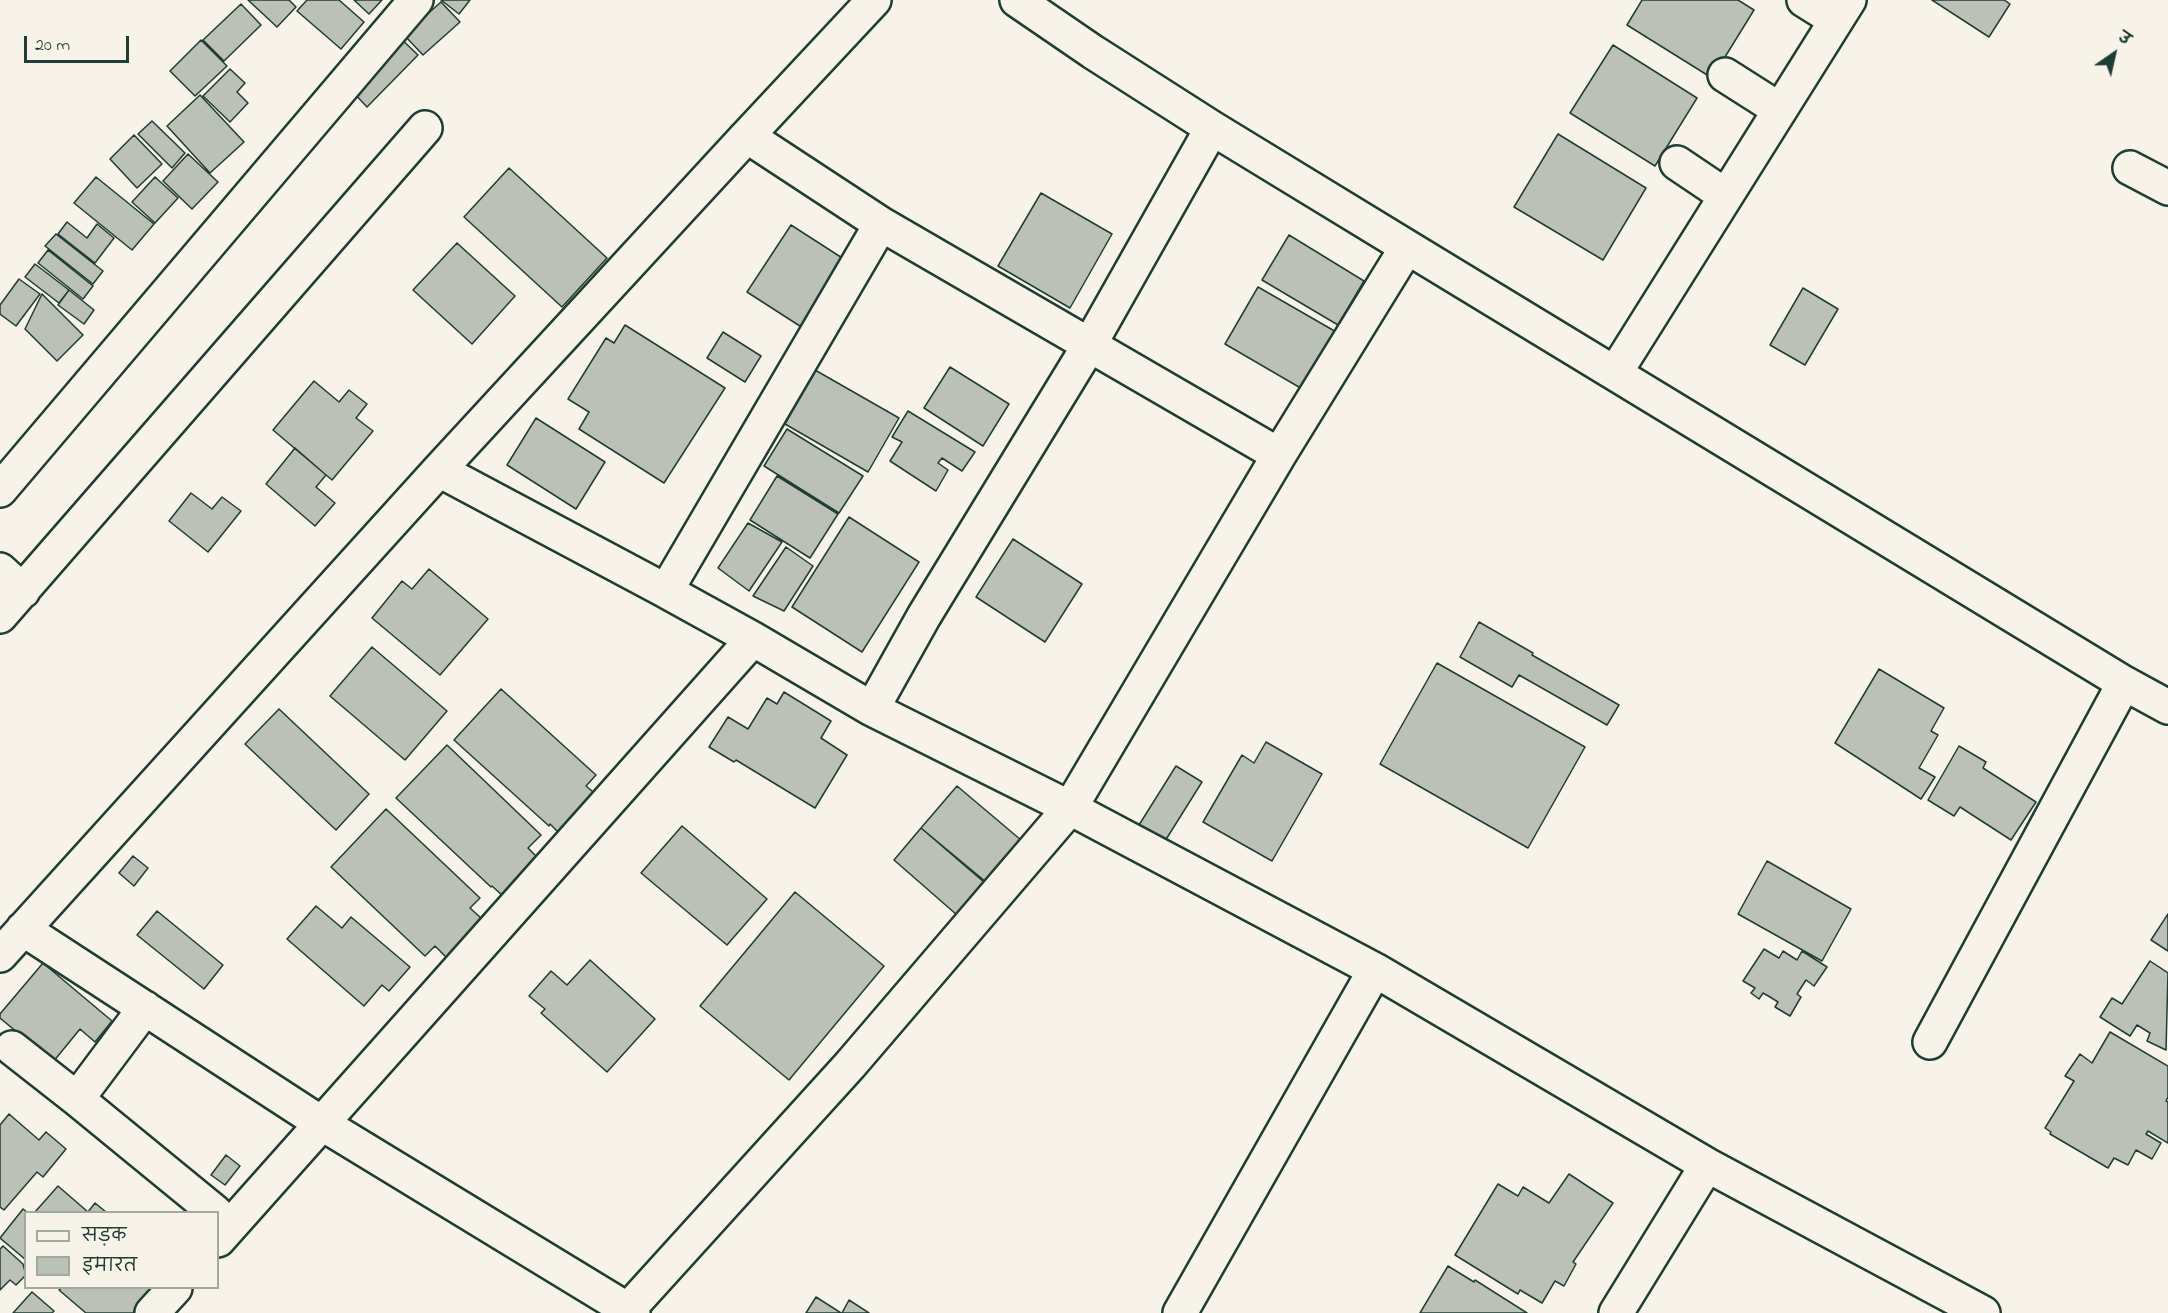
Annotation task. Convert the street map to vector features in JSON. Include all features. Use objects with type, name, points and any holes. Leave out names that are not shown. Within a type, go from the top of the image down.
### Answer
[{"type":"street","points":[[0,490],[416,0]]},
{"type":"street","points":[[0,955],[439,470],[874,0]]},
{"type":"street","points":[[1017,0],[1212,128],[2124,683],[2168,707]]},
{"type":"street","points":[[1615,373],[1843,10],[1804,0]]},
{"type":"street","points":[[1725,75],[1780,110]]},
{"type":"street","points":[[0,616],[12,580],[425,128]]},
{"type":"street","points":[[872,709],[924,616],[1090,344],[1212,128]]},
{"type":"street","points":[[747,136],[881,224],[1279,455]]},
{"type":"street","points":[[1677,163],[1726,196]]},
{"type":"street","points":[[2130,168],[2168,188]]},
{"type":"street","points":[[666,591],[881,224]]},
{"type":"street","points":[[23,929],[321,1124],[628,1312],[850,1065],[1070,808],[1279,455],[1407,247]]},
{"type":"street","points":[[439,470],[753,639],[872,709],[1070,808],[1375,969],[1707,1165],[1983,1313]]},
{"type":"street","points":[[220,1223],[321,1124],[753,639]]},
{"type":"street","points":[[1930,1042],[2124,683]]},
{"type":"street","points":[[1180,1313],[1375,969]]},
{"type":"street","points":[[77,1099],[144,1008]]},
{"type":"street","points":[[12,1048],[77,1099],[206,1211]]},
{"type":"street","points":[[1616,1313],[1707,1165]]},
{"type":"street","points":[[152,1313],[173,1289]]},
{"type":"building","points":[[248,0],[289,0],[296,7],[277,27]]},
{"type":"building","points":[[307,0],[339,0],[364,22],[341,49],[297,11]]},
{"type":"building","points":[[354,0],[382,0],[369,14]]},
{"type":"building","points":[[441,0],[470,0],[459,14]]},
{"type":"building","points":[[1642,0],[1738,0],[1754,10],[1712,78],[1627,25]]},
{"type":"building","points":[[1932,0],[2004,0],[2010,4],[1989,37]]},
{"type":"building","points":[[441,2],[460,22],[423,55],[404,35]]},
{"type":"building","points":[[241,4],[261,25],[224,61],[203,40]]},
{"type":"building","points":[[398,36],[418,55],[367,107],[350,89]]},
{"type":"building","points":[[201,40],[227,66],[195,96],[170,71]]},
{"type":"building","points":[[1613,45],[1697,98],[1655,166],[1570,113]]},
{"type":"building","points":[[230,69],[245,83],[237,92],[248,103],[230,122],[203,96]]},
{"type":"building","points":[[200,95],[244,142],[210,173],[167,126]]},
{"type":"building","points":[[152,121],[185,153],[172,168],[138,134]]},
{"type":"building","points":[[1558,134],[1646,188],[1603,260],[1514,207]]},
{"type":"building","points":[[134,135],[162,164],[137,188],[110,159]]},
{"type":"building","points":[[188,154],[218,182],[192,209],[163,181]]},
{"type":"building","points":[[509,168],[607,258],[562,307],[464,217]]},
{"type":"building","points":[[96,177],[154,224],[132,250],[74,203]]},
{"type":"building","points":[[155,177],[178,198],[155,223],[132,202]]},
{"type":"building","points":[[1041,193],[1112,234],[1070,308],[998,266]]},
{"type":"building","points":[[67,222],[87,238],[97,224],[114,238],[95,263],[58,234]]},
{"type":"building","points":[[791,225],[850,263],[806,330],[747,292]]},
{"type":"building","points":[[56,234],[103,271],[93,284],[45,246]]},
{"type":"building","points":[[1289,235],[1364,281],[1338,325],[1262,280]]},
{"type":"building","points":[[457,243],[515,296],[472,344],[413,290]]},
{"type":"building","points":[[48,250],[93,286],[83,299],[38,263]]},
{"type":"building","points":[[35,264],[69,290],[59,303],[25,277]]},
{"type":"building","points":[[19,279],[40,294],[16,326],[0,314],[0,305]]},
{"type":"building","points":[[1258,287],[1338,333],[1304,390],[1225,344]]},
{"type":"building","points":[[1803,288],[1838,309],[1805,365],[1770,345]]},
{"type":"building","points":[[69,290],[94,310],[84,324],[58,305]]},
{"type":"building","points":[[42,294],[83,335],[57,361],[25,329]]},
{"type":"building","points":[[625,325],[725,388],[664,483],[579,429],[589,412],[568,399],[606,338],[614,343]]},
{"type":"building","points":[[723,332],[761,356],[745,382],[707,358]]},
{"type":"building","points":[[950,367],[1009,404],[983,446],[924,408]]},
{"type":"building","points":[[815,370],[899,418],[868,472],[785,424]]},
{"type":"building","points":[[314,381],[339,402],[349,390],[367,404],[356,418],[373,431],[332,480],[273,430]]},
{"type":"building","points":[[908,411],[975,452],[962,471],[942,458],[938,463],[948,470],[936,491],[890,461],[902,442],[892,437]]},
{"type":"building","points":[[536,418],[605,462],[576,509],[507,465]]},
{"type":"building","points":[[787,429],[863,476],[839,513],[764,466]]},
{"type":"building","points":[[295,448],[326,475],[316,487],[335,503],[315,526],[266,484]]},
{"type":"building","points":[[777,476],[838,514],[810,558],[750,520]]},
{"type":"building","points":[[191,493],[212,509],[222,497],[241,511],[208,552],[169,521]]},
{"type":"building","points":[[849,517],[919,562],[862,652],[792,607]]},
{"type":"building","points":[[748,523],[782,542],[749,591],[718,568]]},
{"type":"building","points":[[1013,539],[1082,584],[1045,642],[976,597]]},
{"type":"building","points":[[786,547],[813,566],[784,611],[753,596]]},
{"type":"building","points":[[429,569],[488,619],[440,675],[372,618],[402,581],[412,589]]},
{"type":"building","points":[[1479,622],[1619,705],[1607,725],[1519,675],[1512,687],[1460,657]]},
{"type":"building","points":[[372,647],[447,711],[405,760],[330,696]]},
{"type":"building","points":[[1437,663],[1585,747],[1528,848],[1380,764]]},
{"type":"building","points":[[1879,669],[1944,708],[1931,731],[1938,735],[1919,768],[1935,777],[1921,799],[1835,743]]},
{"type":"building","points":[[501,689],[596,775],[586,786],[598,796],[562,836],[454,740]]},
{"type":"building","points":[[784,692],[831,721],[821,738],[847,755],[815,808],[736,760],[734,762],[709,747],[728,717],[748,729],[767,698],[777,704]]},
{"type":"building","points":[[279,709],[369,794],[336,830],[245,744]]},
{"type":"building","points":[[1266,742],[1322,774],[1272,861],[1203,822],[1242,755],[1254,763]]},
{"type":"building","points":[[447,745],[541,835],[528,848],[540,860],[504,897],[396,798]]},
{"type":"building","points":[[1959,746],[1986,762],[1983,768],[2036,802],[2011,840],[1960,807],[1954,816],[1928,800]]},
{"type":"building","points":[[1176,766],[1202,782],[1160,849],[1134,833]]},
{"type":"building","points":[[957,786],[1021,840],[986,882],[921,828]]},
{"type":"building","points":[[386,809],[480,898],[470,908],[482,919],[447,958],[435,946],[425,956],[331,867]]},
{"type":"building","points":[[682,826],[767,899],[727,945],[641,873]]},
{"type":"building","points":[[921,828],[985,883],[957,915],[894,860]]},
{"type":"building","points":[[133,856],[148,868],[134,886],[119,873]]},
{"type":"building","points":[[1767,861],[1851,909],[1822,961],[1738,914]]},
{"type":"building","points":[[795,892],[884,966],[789,1080],[700,1006]]},
{"type":"building","points":[[316,906],[342,928],[351,917],[410,967],[389,991],[382,985],[364,1006],[287,939]]},
{"type":"building","points":[[157,911],[223,965],[204,989],[137,935]]},
{"type":"building","points":[[2168,914],[2168,951],[2151,940]]},
{"type":"building","points":[[1764,949],[1779,958],[1783,951],[1797,960],[1802,951],[1827,967],[1814,986],[1806,980],[1797,994],[1801,997],[1790,1016],[1775,1007],[1778,1002],[1763,993],[1759,999],[1751,993],[1755,988],[1743,981]]},
{"type":"building","points":[[590,960],[655,1019],[607,1072],[541,1013],[545,1009],[529,996],[551,971],[567,985]]},
{"type":"building","points":[[2150,961],[2168,973],[2166,1050],[2147,1041],[2150,1033],[2137,1025],[2130,1036],[2100,1017],[2112,998],[2122,1004]]},
{"type":"building","points":[[43,963],[112,1021],[95,1042],[80,1029],[53,1062],[0,1018],[0,1014]]},
{"type":"building","points":[[2110,1032],[2168,1066],[2166,1101],[2168,1102],[2168,1143],[2148,1131],[2146,1134],[2161,1143],[2152,1159],[2136,1150],[2128,1165],[2114,1158],[2108,1168],[2050,1134],[2051,1132],[2045,1128],[2074,1081],[2065,1076],[2080,1054],[2092,1063]]},
{"type":"building","points":[[9,1114],[39,1140],[46,1132],[66,1149],[43,1177],[37,1172],[4,1210],[0,1207],[0,1125]]},
{"type":"building","points":[[226,1155],[240,1166],[225,1185],[211,1175]]},
{"type":"building","points":[[1569,1174],[1613,1203],[1573,1262],[1576,1264],[1564,1286],[1555,1281],[1542,1303],[1520,1290],[1518,1294],[1455,1255],[1498,1184],[1518,1196],[1523,1187],[1549,1203]]},
{"type":"building","points":[[58,1186],[87,1211],[36,1211]]},
{"type":"building","points":[[95,1203],[105,1211],[89,1211]]},
{"type":"building","points":[[23,1209],[26,1211],[24,1258],[0,1238]]},
{"type":"building","points":[[3,1246],[23,1264],[24,1277],[16,1285],[10,1280],[0,1290],[0,1249]]},
{"type":"building","points":[[1448,1266],[1474,1282],[1475,1280],[1527,1313],[1420,1313]]},
{"type":"building","points":[[162,1289],[146,1297],[133,1313],[86,1313],[59,1290]]},
{"type":"building","points":[[32,1292],[54,1311],[52,1313],[13,1313]]},
{"type":"building","points":[[816,1297],[841,1313],[806,1313]]},
{"type":"building","points":[[849,1300],[869,1313],[842,1313]]}]
